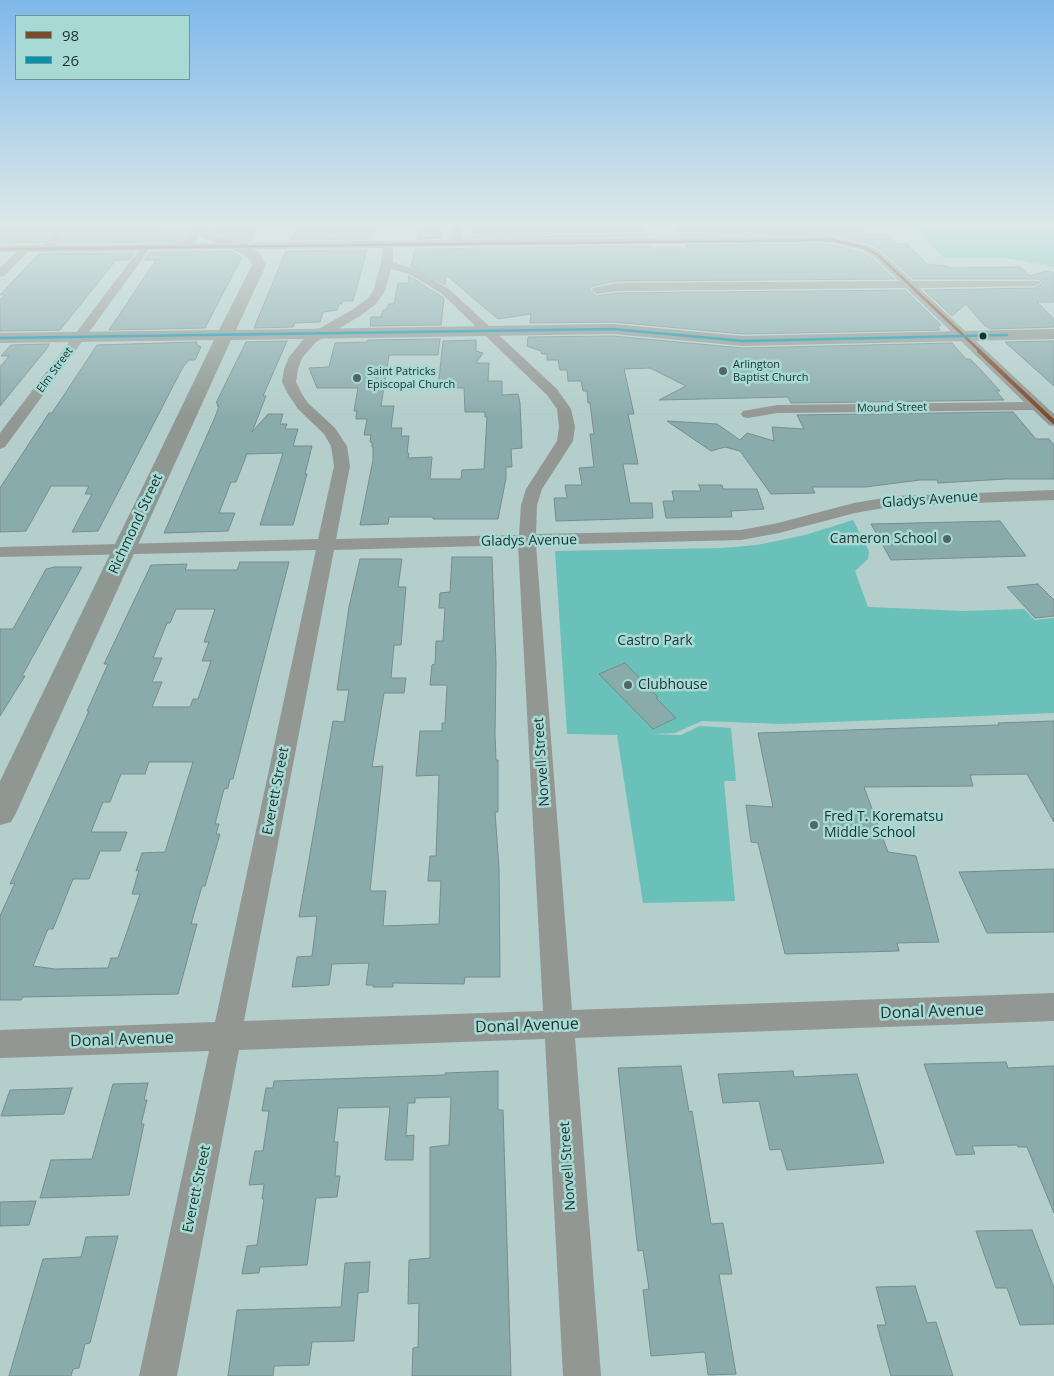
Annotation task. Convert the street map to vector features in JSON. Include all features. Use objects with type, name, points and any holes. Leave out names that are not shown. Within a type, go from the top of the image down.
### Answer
[{"type":"street","name":"Elm Street","points":[[0,444],[115,288]]},
{"type":"street","name":"Richmond Street","points":[[0,813],[248,288]]},
{"type":"street","name":"Everett Street","points":[[158,1376],[342,466],[338,446],[330,431],[303,406],[294,394],[289,382],[291,369],[296,357],[310,339],[356,313],[372,300],[381,288]]},
{"type":"street","name":"Norvell Street","points":[[441,288],[488,330],[552,392],[564,409],[568,427],[565,441],[534,489],[529,505],[527,541],[582,1376]]},
{"type":"street","points":[[597,290],[608,288]]},
{"type":"street","points":[[914,288],[1054,422]]},
{"type":"street","points":[[0,338],[613,329],[743,341],[1054,334]]},
{"type":"street","name":"Mound Street","points":[[748,414],[777,409],[1037,406]]},
{"type":"street","points":[[1036,495],[1054,512]]},
{"type":"street","name":"Gladys Avenue","points":[[0,552],[742,535],[779,528],[854,508],[895,501],[1054,495]]},
{"type":"street","name":"Donal Avenue","points":[[0,1044],[1054,1007]]},
{"type":"green space","name":"Castro Park","points":[[853,520],[869,551],[868,559],[855,571],[868,607],[964,611],[1024,609],[1035,620],[1054,618],[1054,713],[782,724],[702,721],[675,733],[649,734],[681,735],[700,726],[731,728],[736,781],[724,781],[735,901],[643,903],[617,735],[567,734],[555,551],[722,548],[757,545],[805,535]]},
{"type":"building","points":[[6,288],[93,288],[60,330],[0,331],[0,300],[5,295],[0,295]]},
{"type":"building","points":[[137,288],[226,288],[205,328],[109,330]]},
{"type":"building","points":[[271,288],[357,288],[353,301],[342,301],[337,310],[323,312],[320,322],[295,323],[293,327],[254,328]]},
{"type":"building","points":[[397,288],[428,288],[444,298],[441,325],[370,326],[371,317],[381,317],[383,310],[386,310],[389,304],[394,304]]},
{"type":"building","points":[[462,288],[591,288],[589,290],[597,296],[616,293],[905,290],[941,325],[938,327],[940,330],[743,334],[613,322],[530,323],[531,314],[498,319]]},
{"type":"building","points":[[1054,288],[1054,302],[1037,302],[1054,319],[1054,327],[991,329],[984,325],[966,304],[952,316],[924,290]]},
{"type":"building","points":[[613,336],[743,348],[952,343],[966,359],[970,359],[981,370],[1000,391],[996,391],[1004,400],[791,403],[788,397],[659,400],[686,386],[650,368],[624,369],[634,414],[628,414],[638,464],[623,464],[630,503],[652,503],[653,518],[556,521],[554,498],[567,498],[565,485],[582,485],[579,468],[594,467],[590,434],[594,434],[590,403],[588,403],[587,391],[583,391],[581,381],[568,381],[567,370],[560,370],[558,360],[547,360],[547,354],[542,354],[541,351],[527,346],[528,337]]},
{"type":"building","points":[[440,339],[438,355],[389,355],[381,406],[394,406],[391,428],[402,428],[401,436],[409,436],[408,458],[432,457],[430,479],[461,479],[462,470],[484,469],[487,417],[485,417],[485,412],[465,412],[464,388],[438,388],[443,341],[476,340],[476,351],[483,353],[476,363],[489,363],[488,381],[502,381],[502,395],[518,394],[520,403],[522,448],[511,449],[512,467],[506,467],[506,478],[498,519],[389,517],[388,524],[360,525],[373,460],[373,447],[372,442],[370,442],[371,435],[364,435],[367,419],[356,419],[357,411],[354,411],[358,388],[317,388],[309,368],[329,367],[335,343],[367,342],[368,340]]},
{"type":"building","points":[[287,341],[263,396],[266,396],[252,432],[268,414],[283,414],[280,424],[287,424],[285,429],[298,429],[293,446],[312,446],[305,474],[307,474],[293,525],[260,525],[283,453],[247,454],[236,482],[231,482],[219,513],[235,513],[228,531],[164,533],[215,417],[219,406],[216,403],[246,342]]},
{"type":"building","points":[[1054,341],[1054,386],[1005,342]]},
{"type":"building","points":[[197,342],[196,344],[201,347],[195,360],[189,360],[183,367],[98,531],[72,532],[92,494],[85,494],[89,486],[51,486],[26,531],[0,532],[0,488],[49,413],[52,413],[97,345]]},
{"type":"building","points":[[49,344],[0,406],[0,367],[9,356],[1,356],[11,345]]},
{"type":"building","points":[[1013,412],[1036,439],[1049,439],[1054,445],[1054,479],[1005,479],[938,483],[937,480],[920,480],[865,487],[812,487],[815,493],[771,494],[740,451],[725,447],[711,451],[667,421],[717,424],[740,440],[747,433],[774,441],[772,427],[804,429],[797,415]]},
{"type":"building","points":[[699,485],[722,485],[723,489],[757,489],[764,509],[731,511],[732,517],[666,518],[663,501],[674,501],[672,491],[701,491]]},
{"type":"building","points":[[1000,521],[1026,556],[891,560],[871,524]]},
{"type":"building","points":[[452,557],[492,557],[496,664],[495,734],[496,760],[498,760],[498,812],[495,812],[499,868],[500,977],[465,977],[464,984],[393,983],[393,987],[373,987],[373,985],[366,985],[369,963],[332,964],[329,985],[292,987],[297,957],[312,956],[317,916],[299,917],[333,721],[344,722],[349,690],[337,690],[349,607],[360,559],[402,559],[398,587],[406,587],[401,645],[394,645],[391,678],[406,678],[404,693],[384,693],[372,767],[383,766],[370,891],[386,891],[383,926],[439,924],[441,881],[428,881],[430,856],[436,856],[439,775],[416,776],[420,731],[442,731],[442,723],[445,723],[447,685],[430,685],[432,665],[435,664],[436,641],[443,641],[445,608],[439,608],[440,593],[450,592]]},
{"type":"building","points":[[240,562],[289,562],[233,779],[230,779],[228,788],[224,789],[215,824],[219,824],[216,834],[220,834],[205,886],[202,886],[191,924],[197,924],[178,994],[23,997],[21,1000],[0,1000],[0,916],[15,883],[10,884],[89,711],[87,711],[108,664],[104,664],[151,565],[187,564],[185,570],[237,570]],"holes":[[[176,609],[215,609],[204,642],[209,642],[202,661],[211,661],[198,699],[193,699],[190,707],[152,707],[162,682],[152,682],[162,658],[153,658],[167,623],[170,623]],[[149,762],[193,762],[165,852],[142,853],[136,871],[139,870],[132,894],[140,894],[118,958],[111,958],[108,968],[55,969],[33,966],[48,929],[53,929],[73,879],[89,879],[100,851],[120,851],[127,832],[91,832],[103,802],[110,802],[121,774],[145,774]]]},
{"type":"building","points":[[82,567],[22,676],[25,676],[0,716],[0,629],[13,629],[46,569]]},
{"type":"building","points":[[1038,584],[1054,600],[1054,616],[1035,618],[1007,587]]},
{"type":"building","name":"Clubhouse","points":[[625,663],[676,718],[653,729],[599,674]]},
{"type":"building","points":[[1054,721],[1054,822],[1027,774],[970,775],[973,786],[864,787],[888,852],[916,856],[939,942],[897,943],[899,951],[785,954],[758,843],[751,842],[746,805],[773,807],[758,733],[999,725],[998,723]]},
{"type":"building","points":[[1054,869],[1054,932],[987,933],[959,872]]},
{"type":"building","points":[[1006,1062],[1008,1068],[1054,1066],[1054,1213],[1027,1147],[1018,1147],[1017,1145],[972,1146],[975,1154],[956,1155],[924,1064]]},
{"type":"building","points":[[681,1066],[689,1112],[692,1111],[711,1224],[723,1223],[732,1274],[719,1274],[736,1374],[708,1375],[705,1352],[651,1356],[643,1290],[649,1289],[643,1250],[638,1251],[618,1068]]},
{"type":"building","points":[[498,1071],[498,1110],[503,1110],[511,1376],[412,1376],[413,1348],[418,1347],[419,1303],[408,1304],[409,1260],[430,1258],[430,1147],[449,1145],[451,1097],[415,1098],[415,1103],[408,1103],[406,1136],[414,1135],[413,1160],[385,1160],[390,1107],[338,1108],[334,1142],[338,1142],[335,1176],[340,1176],[337,1197],[316,1198],[307,1265],[260,1267],[259,1273],[242,1274],[247,1246],[257,1245],[264,1199],[262,1199],[264,1184],[249,1185],[255,1151],[263,1151],[269,1111],[262,1111],[266,1088],[273,1088],[274,1081],[445,1075],[445,1073]]},
{"type":"building","points":[[793,1071],[794,1077],[857,1074],[884,1163],[787,1170],[781,1149],[770,1150],[759,1101],[723,1103],[718,1074]]},
{"type":"building","points":[[148,1083],[144,1100],[147,1100],[141,1124],[144,1124],[129,1195],[40,1198],[51,1160],[92,1159],[113,1084]]},
{"type":"building","points":[[72,1088],[64,1114],[1,1116],[10,1090]]},
{"type":"building","points":[[36,1201],[29,1225],[0,1226],[0,1202]]},
{"type":"building","points":[[1032,1230],[1054,1288],[1054,1324],[1020,1325],[1007,1288],[996,1288],[976,1231]]},
{"type":"building","points":[[118,1236],[90,1343],[85,1344],[79,1368],[73,1369],[71,1376],[9,1376],[43,1259],[81,1257],[86,1237]]},
{"type":"building","points":[[370,1262],[368,1292],[358,1293],[354,1341],[312,1342],[309,1365],[274,1366],[273,1376],[228,1376],[237,1310],[341,1307],[345,1263]]},
{"type":"building","points":[[915,1286],[927,1323],[936,1322],[953,1376],[891,1376],[877,1325],[886,1325],[876,1287]]},
{"type":"transit line","name":"98","points":[[913,288],[1054,422]]},
{"type":"transit line","name":"26","points":[[0,338],[613,329],[743,341],[1007,335]]},
{"type":"place","name":"Arlington Baptist Church","points":[[723,371]]},
{"type":"place","name":"Saint Patricks Episcopal Church","points":[[357,378]]},
{"type":"place","name":"Cameron School","points":[[947,539]]},
{"type":"place","name":"Clubhouse","points":[[628,685]]},
{"type":"place","name":"Fred T. Korematsu Middle School","points":[[814,825]]}]
